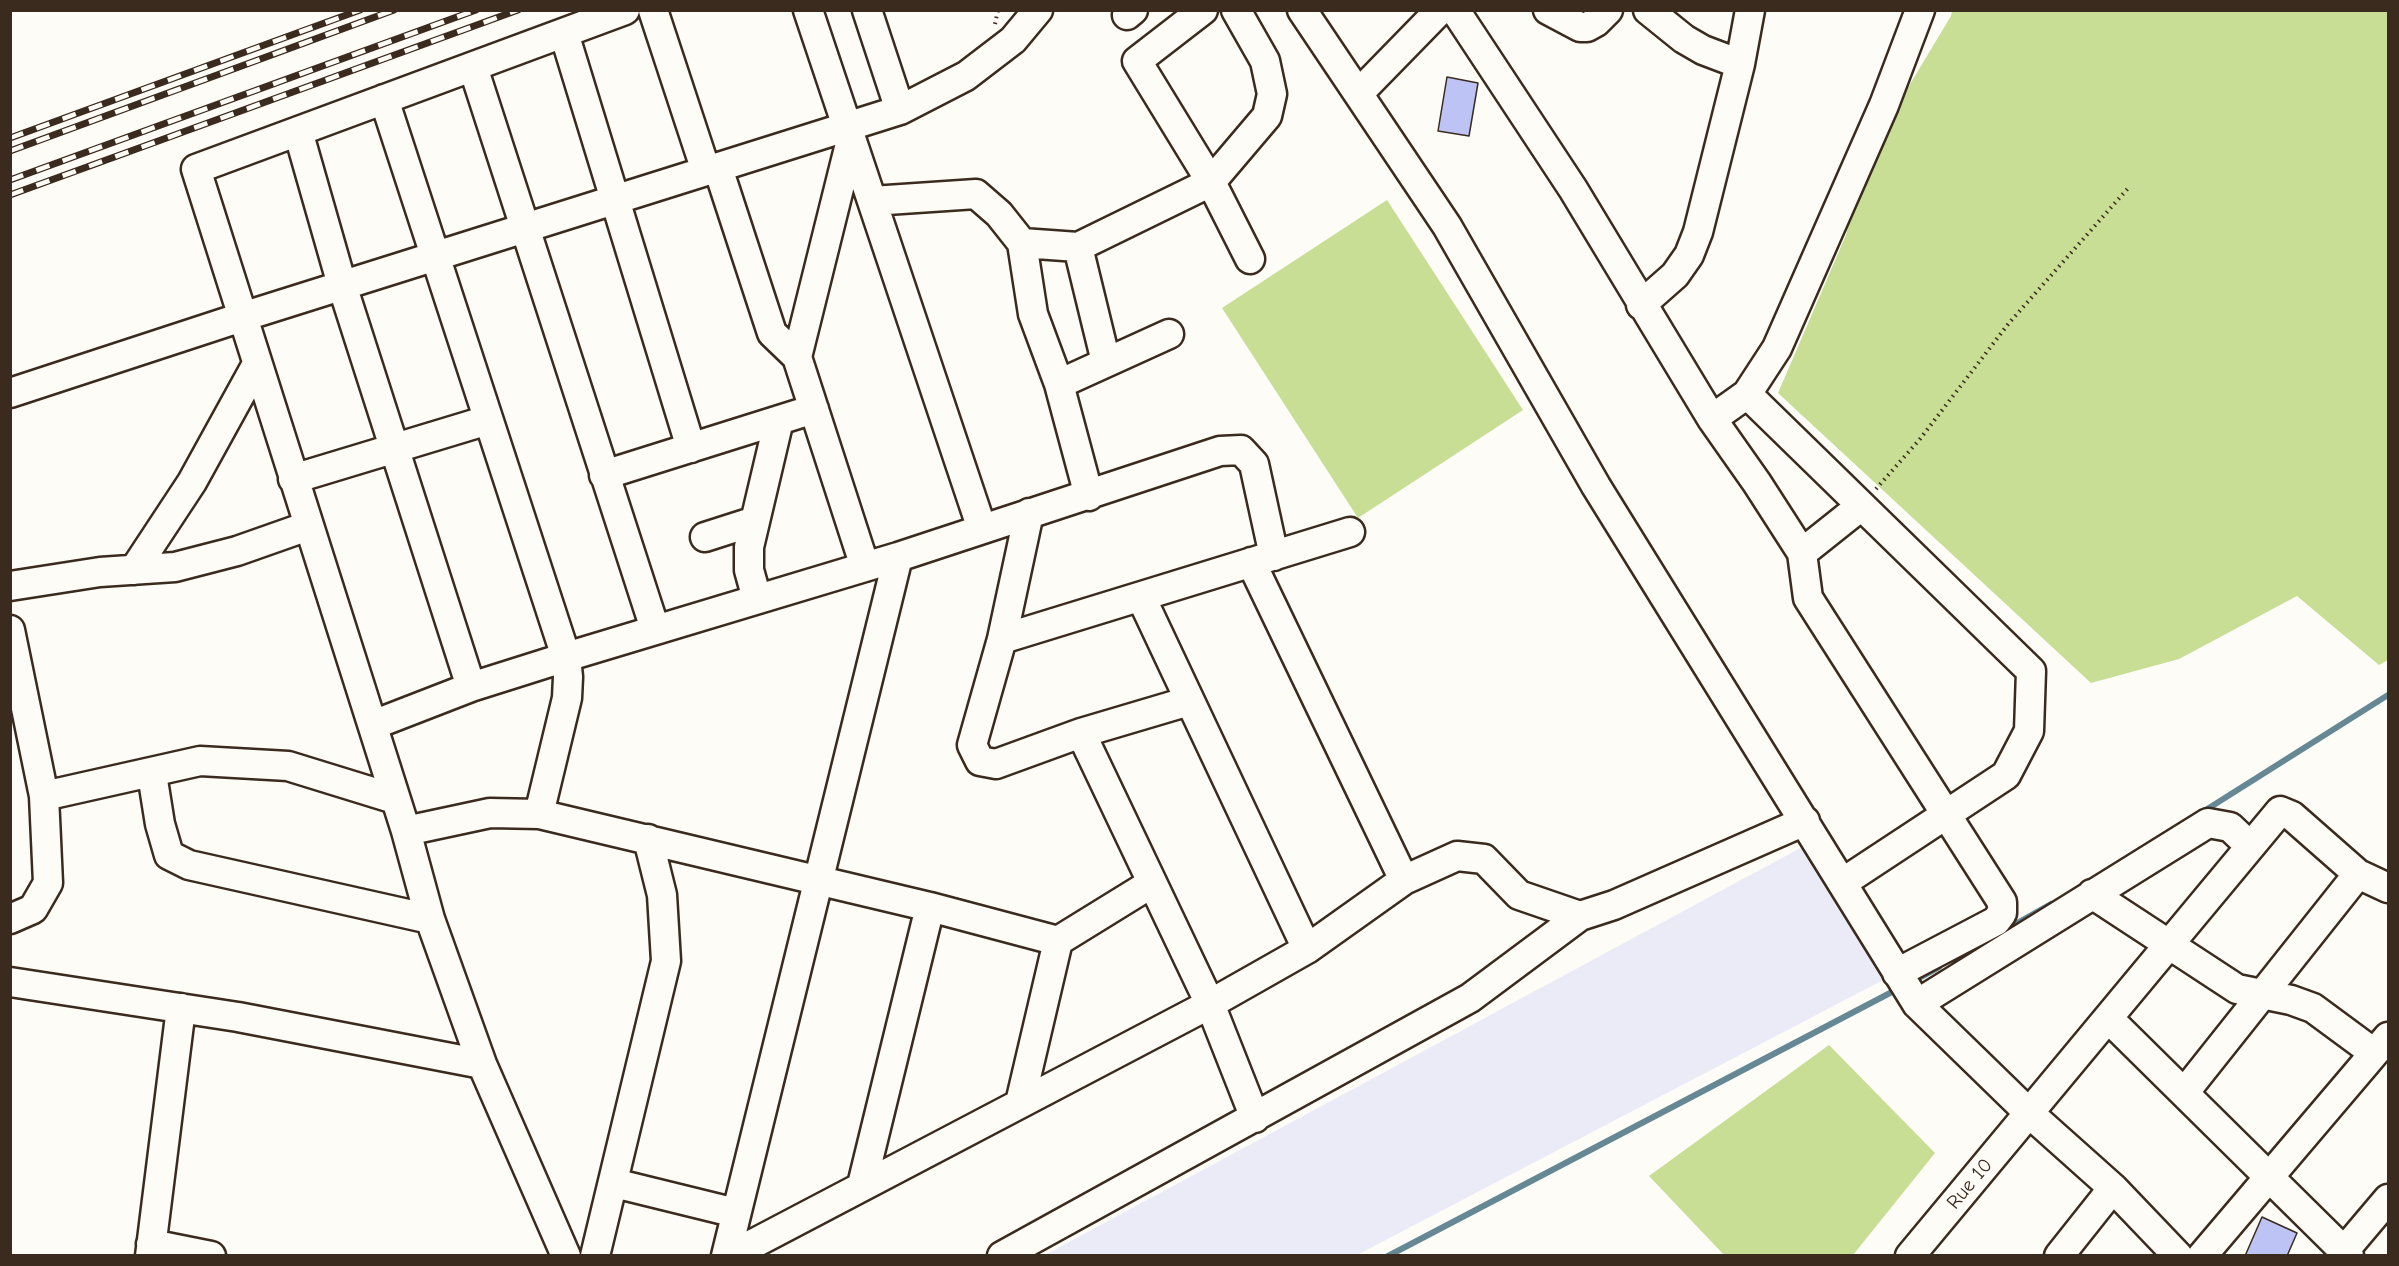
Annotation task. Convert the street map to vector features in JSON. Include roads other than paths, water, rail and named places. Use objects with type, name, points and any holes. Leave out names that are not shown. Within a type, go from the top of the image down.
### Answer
[{"type":"street","points":[[566,1256],[482,1064],[430,919],[373,725],[292,479],[196,169],[625,10]]},
{"type":"street","points":[[653,10],[772,333],[797,357],[865,567]]},
{"type":"street","points":[[808,10],[982,529]]},
{"type":"street","points":[[867,10],[900,110]]},
{"type":"street","points":[[10,393],[242,316],[614,200],[712,170],[849,134],[966,76],[1012,40],[1038,10]]},
{"type":"street","points":[[1203,10],[1137,61],[1211,182],[1250,259]]},
{"type":"street","points":[[1022,243],[1078,247],[1211,182],[1267,116],[1272,94],[1265,61],[1236,10]]},
{"type":"street","points":[[1302,10],[1448,226],[1596,486],[1917,1004],[2029,1113],[2113,1188],[2178,1256]]},
{"type":"street","points":[[1359,93],[1440,10]]},
{"type":"street","points":[[1455,10],[1573,189],[1641,305],[1712,418],[1802,553],[1804,582],[1808,598],[2002,902],[2001,913],[1996,921],[1897,973]]},
{"type":"street","points":[[1548,10],[1580,27],[1596,22],[1608,10]]},
{"type":"street","points":[[1648,10],[1684,39],[1703,50],[1740,64]]},
{"type":"street","points":[[1641,305],[1675,276],[1689,255],[1698,232],[1740,64],[1750,10]]},
{"type":"street","points":[[1712,418],[1747,394],[1777,348],[1884,105],[1920,10]]},
{"type":"street","points":[[564,33],[691,448]]},
{"type":"street","points":[[472,67],[655,629]]},
{"type":"street","points":[[384,99],[566,657],[567,698],[539,814]]},
{"type":"street","points":[[298,131],[342,285],[471,687]]},
{"type":"street","points":[[797,357],[849,134]]},
{"type":"street","points":[[872,201],[976,194],[999,214],[1022,243],[1033,314],[1059,384],[1089,496]]},
{"type":"street","points":[[1078,247],[1106,362]]},
{"type":"street","points":[[1059,384],[1169,334]]},
{"type":"street","points":[[134,570],[192,482],[256,364]]},
{"type":"street","points":[[1747,394],[2031,671],[2029,731],[2006,775],[1842,883]]},
{"type":"street","points":[[604,475],[814,409]]},
{"type":"street","points":[[292,479],[488,420]]},
{"type":"street","points":[[757,599],[749,570],[748,547],[779,420]]},
{"type":"street","points":[[373,725],[471,687],[655,629],[898,557],[1220,451],[1241,450],[1254,464],[1262,559],[1404,880]]},
{"type":"street","points":[[1802,553],[1862,506]]},
{"type":"street","points":[[1029,513],[1002,639],[972,745],[980,761],[996,764],[1080,733],[1189,701]]},
{"type":"street","points":[[705,537],[755,521]]},
{"type":"street","points":[[10,586],[100,572],[175,567],[237,551],[308,526]]},
{"type":"street","points":[[1002,639],[1350,532]]},
{"type":"street","points":[[726,1256],[898,557]]},
{"type":"street","points":[[1141,597],[1307,949]]},
{"type":"street","points":[[10,630],[44,796],[48,883],[33,909],[10,919]]},
{"type":"street","points":[[1080,733],[1210,1004],[1255,1118]]},
{"type":"street","points":[[44,796],[152,774],[200,761],[288,766],[395,799]]},
{"type":"street","points":[[152,774],[160,824],[169,855],[189,865],[430,919]]},
{"type":"street","name":"Rue 10","points":[[1910,1256],[2280,811],[2292,816],[2358,874]]},
{"type":"street","points":[[406,831],[490,813],[539,814],[930,906],[1058,941]]},
{"type":"street","points":[[1002,1256],[1470,998],[1580,916],[1614,905],[1805,821]]},
{"type":"street","points":[[1917,1004],[2208,823],[2230,827],[2250,846]]},
{"type":"street","points":[[595,1256],[666,961],[662,895],[648,839]]},
{"type":"street","points":[[730,1256],[1210,1004],[1307,949],[1404,880],[1457,856],[1484,859],[1520,895],[1580,916]]},
{"type":"street","points":[[2184,1094],[2358,874],[2388,888]]},
{"type":"street","points":[[1020,1103],[1058,941],[1152,884]]},
{"type":"street","points":[[2092,894],[2237,989],[2291,1000],[2313,1008],[2381,1045],[2202,1256]]},
{"type":"street","points":[[862,1185],[930,906]]},
{"type":"street","points":[[10,982],[181,1008],[482,1064]]},
{"type":"street","points":[[181,1008],[151,1250],[211,1256]]},
{"type":"street","points":[[2108,1018],[2347,1253],[2388,1199]]},
{"type":"street","points":[[614,1183],[736,1213]]},
{"type":"street","points":[[2060,1256],[2113,1188]]},
{"type":"waterway","points":[[2201,813],[2388,695]]},
{"type":"waterway","points":[[2003,931],[2051,904]]},
{"type":"waterway","points":[[1919,978],[1939,967]]},
{"type":"waterway","points":[[1388,1256],[1890,993]]},
{"type":"railway","points":[[10,138],[360,10]]},
{"type":"railway","points":[[10,151],[394,10]]},
{"type":"railway","points":[[10,180],[476,10]]},
{"type":"railway","points":[[10,195],[518,10]]}]
